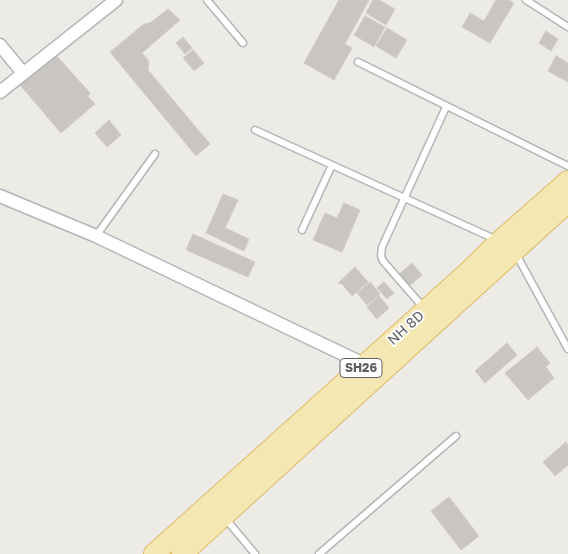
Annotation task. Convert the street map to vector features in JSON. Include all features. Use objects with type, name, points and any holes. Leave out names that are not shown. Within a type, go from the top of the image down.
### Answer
[{"type":"main road","name":"NH 8D","points":[[182,554],[224,517],[373,369],[507,246],[568,181]]},
{"type":"main road","name":"NH 8D","points":[[154,554],[373,369],[426,310],[507,246],[568,202]]},
{"type":"street","points":[[0,92],[116,0]]},
{"type":"street","points":[[0,44],[24,73]]},
{"type":"street","points":[[0,196],[96,236],[373,369]]},
{"type":"lane","points":[[207,0],[243,43]]},
{"type":"lane","points":[[526,0],[568,27]]},
{"type":"lane","points":[[358,62],[568,166]]},
{"type":"lane","points":[[426,310],[383,261],[381,256],[382,247],[446,107]]},
{"type":"lane","points":[[255,130],[507,246],[568,349]]},
{"type":"lane","points":[[96,236],[156,154]]},
{"type":"lane","points":[[302,230],[332,165]]},
{"type":"lane","points":[[319,554],[456,436]]},
{"type":"lane","points":[[224,517],[255,554]]},
{"type":"building","points":[[339,0],[369,0],[345,44],[352,48],[334,80],[304,63]]},
{"type":"building","points":[[373,0],[379,0],[395,9],[386,25],[366,13]]},
{"type":"building","points":[[496,0],[508,0],[514,3],[490,43],[462,27],[470,13],[484,21]]},
{"type":"building","points":[[168,9],[180,20],[142,53],[149,61],[148,70],[210,144],[196,156],[110,52],[144,24],[150,23]]},
{"type":"building","points":[[365,16],[385,27],[374,47],[354,35]]},
{"type":"building","points":[[387,28],[407,40],[396,58],[376,46]]},
{"type":"building","points":[[546,31],[558,39],[551,51],[539,43]]},
{"type":"building","points":[[183,37],[192,48],[185,54],[176,43]]},
{"type":"building","points":[[193,50],[204,63],[194,71],[183,58]]},
{"type":"building","points":[[54,53],[90,93],[88,97],[95,104],[61,133],[19,84]]},
{"type":"building","points":[[556,56],[568,63],[568,82],[548,71]]},
{"type":"building","points":[[109,120],[121,135],[107,147],[95,133]]},
{"type":"building","points":[[223,194],[238,200],[225,228],[249,239],[244,251],[206,233]]},
{"type":"building","points":[[344,203],[360,210],[342,252],[313,240],[325,213],[337,218]]},
{"type":"building","points":[[193,234],[255,262],[248,277],[186,250]]},
{"type":"building","points":[[412,263],[422,275],[408,287],[398,275]]},
{"type":"building","points":[[355,267],[368,282],[352,296],[342,284],[338,283]]},
{"type":"building","points":[[370,282],[380,294],[367,305],[357,293]]},
{"type":"building","points":[[384,282],[394,293],[387,299],[377,288]]},
{"type":"building","points":[[379,296],[389,308],[377,319],[367,307]]},
{"type":"building","points":[[507,343],[517,355],[485,383],[475,371]]},
{"type":"building","points":[[537,347],[550,363],[546,367],[554,378],[528,400],[505,373]]},
{"type":"building","points":[[566,442],[568,445],[568,465],[555,476],[543,462]]},
{"type":"building","points":[[449,497],[479,536],[461,550],[431,511]]}]
